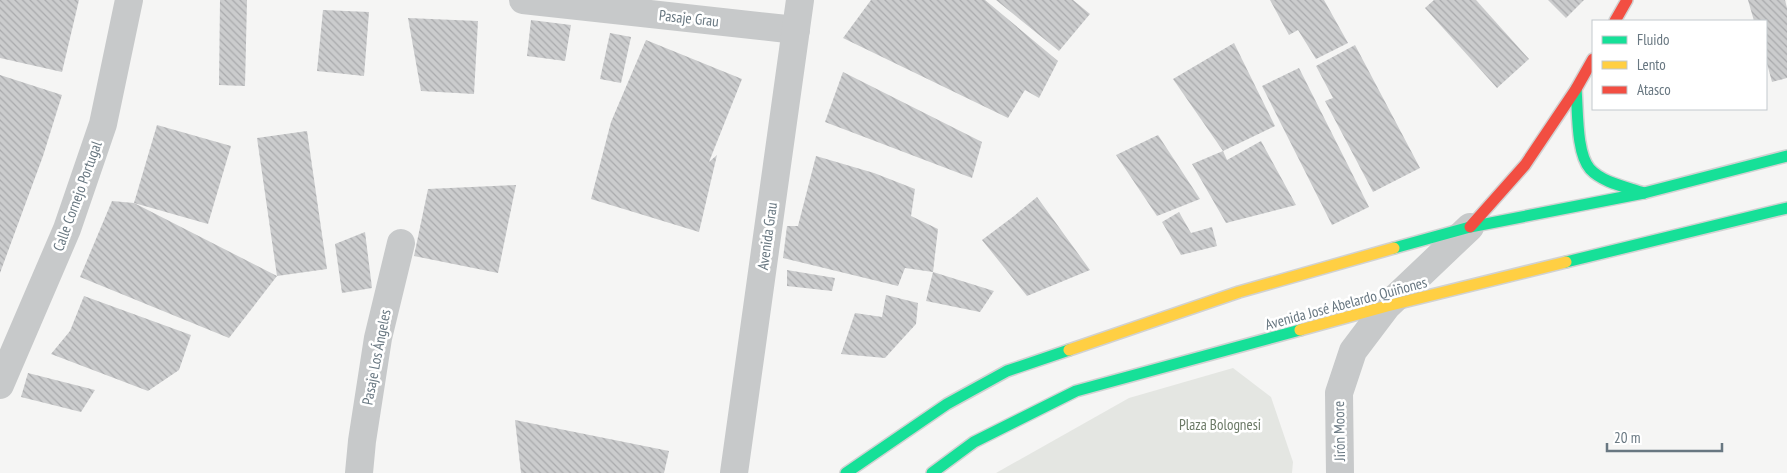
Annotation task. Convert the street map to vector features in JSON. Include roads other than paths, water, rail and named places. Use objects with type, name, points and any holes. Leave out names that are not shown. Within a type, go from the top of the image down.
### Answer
[{"type":"main road","points":[[1616,20],[1627,0]]},
{"type":"main road","points":[[1470,227],[1525,165],[1576,89],[1592,61]]},
{"type":"main road","points":[[1576,89],[1583,156],[1590,170],[1600,176],[1644,193]]},
{"type":"main road","points":[[846,473],[947,404],[1007,371],[1239,292],[1470,227],[1644,193],[1787,156]]},
{"type":"main road","name":"Avenida José Abelardo Quiñones","points":[[932,473],[974,442],[1076,391],[1388,306],[1787,208]]},
{"type":"street","name":"Calle Cornejo Portugal","points":[[0,385],[70,221],[103,124],[129,0]]},
{"type":"street","name":"Pasaje Grau","points":[[523,0],[796,30]]},
{"type":"street","name":"Avenida Grau","points":[[734,473],[800,0]]},
{"type":"street","name":"Jirón Moore","points":[[1340,473],[1339,393],[1353,351],[1388,306],[1470,227]]},
{"type":"street","name":"Pasaje Los Ángeles","points":[[359,473],[378,338],[401,243]]},
{"type":"park label","name":"Plaza Bolognesi","points":[[1220,424]]}]
